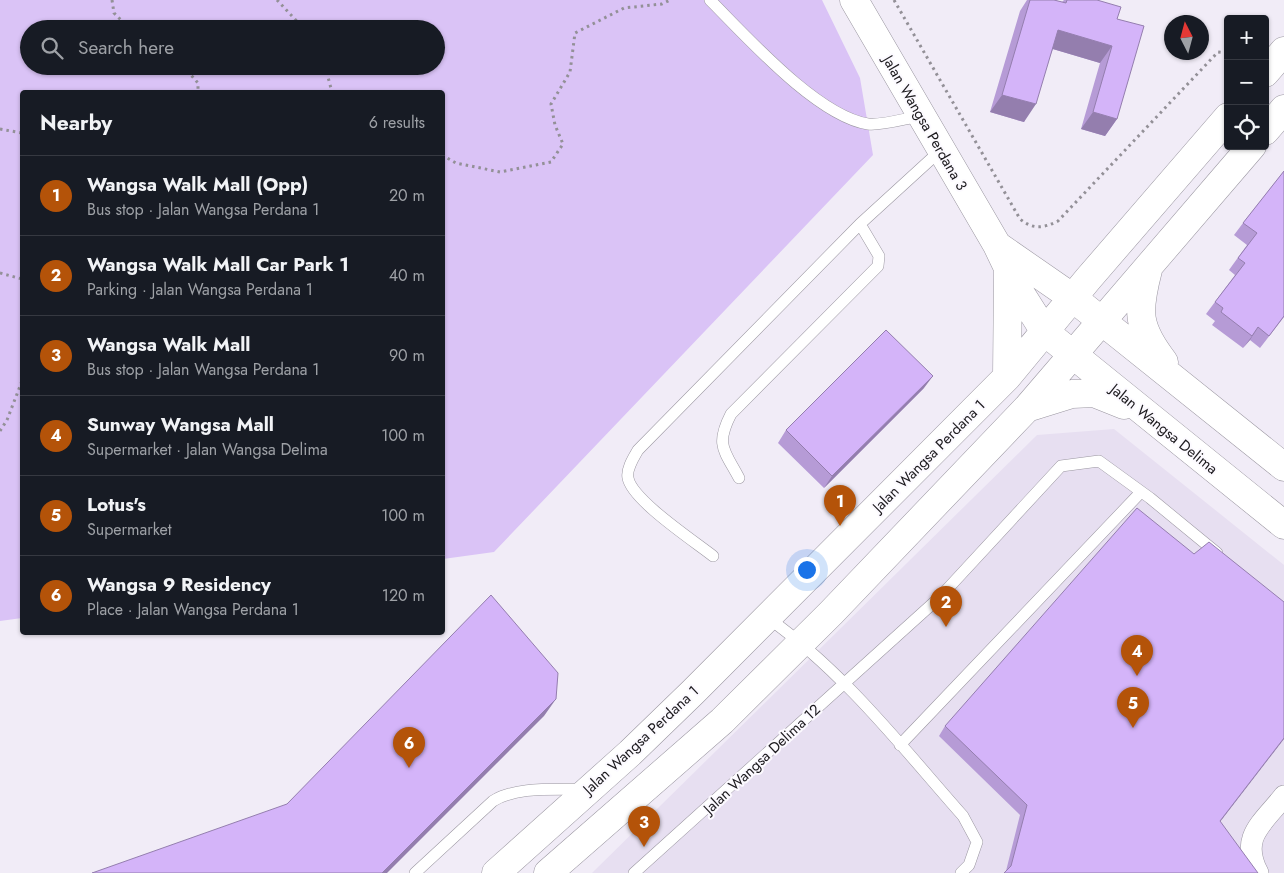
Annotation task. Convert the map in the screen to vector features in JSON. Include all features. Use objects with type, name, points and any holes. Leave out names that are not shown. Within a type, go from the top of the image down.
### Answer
[{"type":"street","name":"Jalan Wangsa Perdana 3","points":[[854,0],[1045,332]]},
{"type":"street","points":[[1269,68],[1284,51]]},
{"type":"street","points":[[1269,126],[1284,109]]},
{"type":"street","name":"Jalan Wangsa Perdana 1","points":[[496,873],[630,753],[768,618],[1007,377],[1224,122]]},
{"type":"street","points":[[548,873],[722,721],[802,642],[1027,408],[1249,150]]},
{"type":"street","name":"Jalan Wangsa Perdana 3","points":[[1002,257],[1073,298]]},
{"type":"street","points":[[1002,257],[1007,377]]},
{"type":"street","points":[[1148,268],[1141,297],[1141,322],[1149,343],[1182,386]]},
{"type":"street","points":[[1073,298],[1284,466]]},
{"type":"street","name":"Jalan Wangsa Delima","points":[[1045,332],[1284,525]]},
{"type":"street","points":[[1027,408],[1072,394],[1094,393],[1144,413]]},
{"type":"street","points":[[1258,873],[1251,860],[1251,838],[1284,796]]},
{"type":"lane","points":[[710,0],[780,70],[833,111],[869,124],[921,116]]},
{"type":"lane","points":[[713,556],[636,495],[628,477],[632,461],[638,450],[860,224],[941,150]]},
{"type":"lane","points":[[740,478],[724,449],[722,432],[731,414],[878,266],[879,256],[860,224]]},
{"type":"lane","name":"Jalan Wangsa Delima 12","points":[[634,873],[707,810],[844,682],[940,597],[1062,466],[1099,461],[1141,492],[1227,562]]},
{"type":"lane","points":[[900,745],[1141,492]]},
{"type":"lane","points":[[768,618],[802,642],[844,682],[963,816],[977,842],[969,865],[961,873]]},
{"type":"lane","points":[[415,873],[493,801],[502,796],[514,793],[589,788]]},
{"type":"path","points":[[112,0],[114,13],[121,20]]},
{"type":"path","points":[[276,0],[295,20]]},
{"type":"path","points":[[445,157],[456,163],[500,172],[551,162],[563,144],[555,125],[551,104],[570,72],[575,33],[624,8],[662,4],[670,0]]},
{"type":"path","points":[[894,0],[1020,219],[1027,226],[1038,228],[1058,221],[1218,52],[1224,53]]},
{"type":"path","points":[[191,75],[198,84],[198,90]]},
{"type":"path","points":[[327,75],[331,90]]},
{"type":"path","points":[[0,129],[20,133]]},
{"type":"path","points":[[0,273],[20,278]]},
{"type":"path","points":[[0,431],[7,420],[20,386]]},
{"type":"shaded area","points":[[0,0],[822,0],[860,78],[873,155],[494,552],[445,559],[445,90],[20,90],[20,618],[0,621]]},
{"type":"shaded area","points":[[1114,429],[1284,565],[1284,873],[592,873],[1037,435]]},
{"type":"building","points":[[1030,0],[1054,0],[1066,3],[1067,0],[1097,0],[1121,7],[1117,19],[1144,26],[1117,119],[1093,112],[1112,46],[1058,30],[1036,104],[1002,95]]},
{"type":"building","points":[[1284,171],[1284,316],[1269,336],[1258,327],[1252,336],[1221,312],[1223,308],[1215,302],[1245,263],[1238,258],[1257,233],[1243,223]]},
{"type":"building","points":[[886,330],[933,376],[832,476],[786,430]]},
{"type":"building","points":[[1137,508],[1194,554],[1209,542],[1284,602],[1284,738],[1220,821],[1258,873],[1004,873],[1011,866],[1027,805],[945,726]]},
{"type":"building","points":[[491,595],[558,673],[556,699],[382,873],[92,873],[287,804]]},
{"type":"place","name":"Wangsa Walk Mall (Opp)","points":[[840,526]]},
{"type":"place","name":"Wangsa Walk Mall Car Park 1","points":[[946,627]]},
{"type":"place","name":"Sunway Wangsa Mall","points":[[1137,676]]},
{"type":"place","name":"Lotus's","points":[[1133,728]]},
{"type":"place","name":"Wangsa 9 Residency","points":[[409,768]]},
{"type":"place","name":"Wangsa Walk Mall","points":[[644,847]]}]
